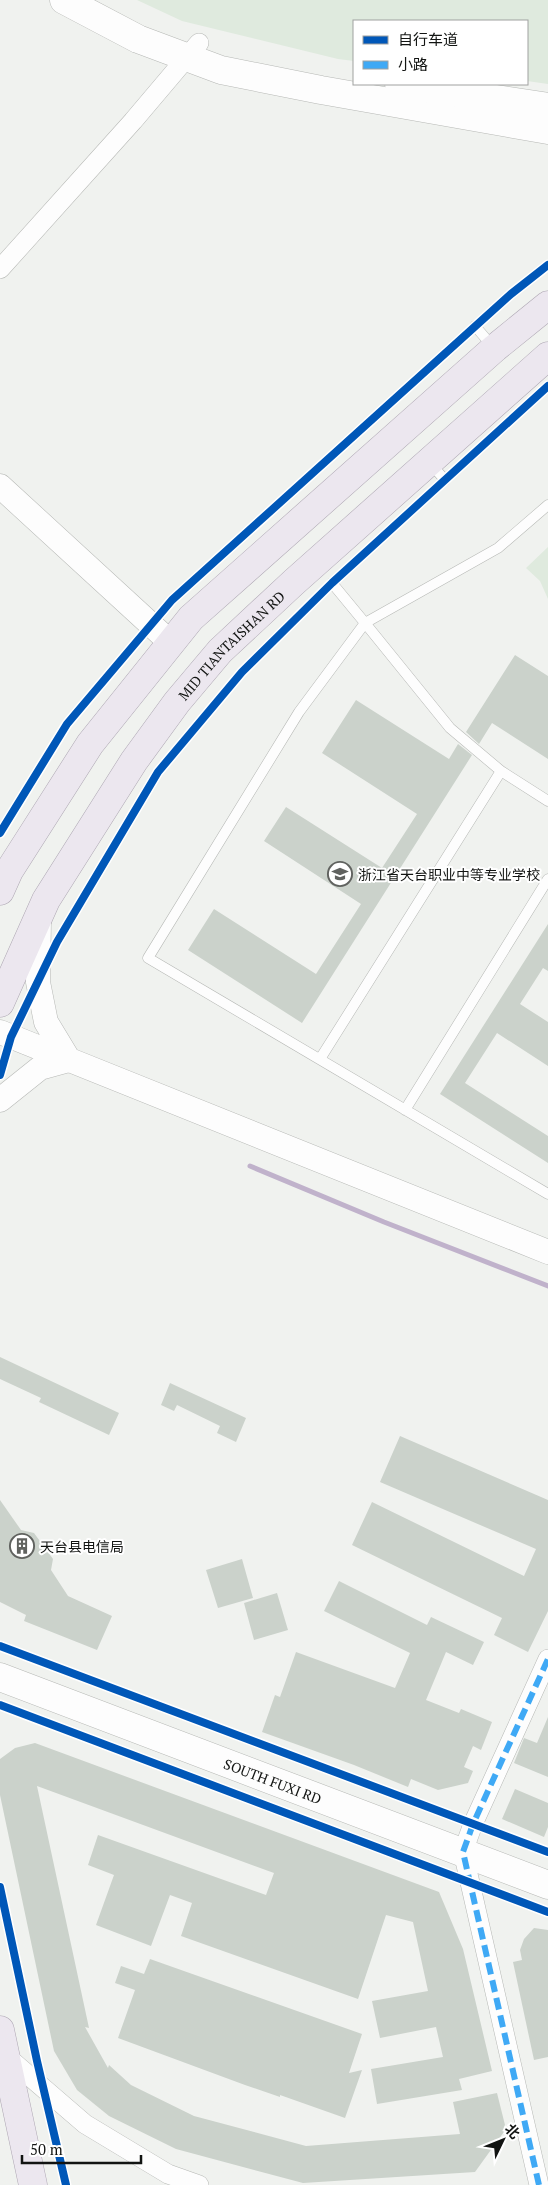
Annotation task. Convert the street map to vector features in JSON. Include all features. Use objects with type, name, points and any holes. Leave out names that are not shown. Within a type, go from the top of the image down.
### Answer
[{"type":"main road","points":[[64,0],[138,39],[192,50],[229,53],[353,77]]},
{"type":"main road","points":[[95,0],[192,50],[221,70],[321,90],[548,130]]},
{"type":"main road","points":[[405,85],[548,107]]},
{"type":"main road","points":[[0,891],[10,871],[90,744],[192,618],[495,348],[548,305]]},
{"type":"main road","name":"MID TIANTAISHAN RD","points":[[0,1003],[46,900],[134,761],[177,702],[220,651],[294,582],[438,471],[548,356]]},
{"type":"main road","name":"SOUTH FUXI RD","points":[[0,1677],[548,1885]]},
{"type":"main road","points":[[3,2042],[34,2185]]},
{"type":"street","points":[[0,269],[134,121],[192,50]]},
{"type":"street","points":[[0,486],[171,643]]},
{"type":"street","points":[[39,914],[38,982],[46,1022],[69,1060]]},
{"type":"street","points":[[0,1032],[548,1252]]},
{"type":"street","points":[[0,1100],[40,1068],[69,1060]]},
{"type":"street","points":[[539,2185],[463,1852],[473,1824],[548,1659]]},
{"type":"street","points":[[3,2042],[85,2124],[168,2174],[199,2185]]},
{"type":"lane","points":[[475,326],[495,348]]},
{"type":"lane","points":[[548,505],[498,548],[365,623],[299,712],[148,958],[548,1194]]},
{"type":"lane","points":[[332,583],[450,728],[501,771],[548,801]]},
{"type":"lane","points":[[320,1059],[501,771]]},
{"type":"lane","points":[[405,1110],[548,879]]},
{"type":"shaded area","points":[[137,0],[548,0],[548,84],[528,81],[528,20],[353,20],[353,61],[338,59],[182,21]]},
{"type":"shaded area","points":[[548,547],[548,599],[540,581],[526,568]]},
{"type":"building","points":[[515,655],[548,676],[548,759],[492,723],[479,744],[466,732]]},
{"type":"building","points":[[356,700],[449,759],[458,744],[472,755],[302,1023],[188,950],[214,909],[316,974],[361,904],[264,841],[286,807],[382,868],[417,814],[322,753]]},
{"type":"building","points":[[548,924],[548,971],[543,968],[520,1004],[548,1022],[548,1066],[497,1033],[465,1083],[548,1136],[548,1163],[440,1094]]},
{"type":"building","points":[[0,1357],[119,1413],[109,1435],[39,1402],[41,1398],[0,1379]]},
{"type":"building","points":[[170,1383],[246,1418],[236,1442],[217,1433],[220,1426],[177,1405],[174,1411],[161,1405]]},
{"type":"building","points":[[400,1436],[548,1500],[548,1611],[528,1652],[494,1635],[502,1618],[352,1545],[372,1502],[524,1576],[536,1549],[380,1482]]},
{"type":"building","name":"天台县电信局","points":[[0,1500],[21,1530],[34,1533],[53,1559],[51,1570],[68,1596],[112,1616],[97,1650],[24,1621],[26,1615],[0,1602]]},
{"type":"building","points":[[242,1559],[253,1598],[218,1608],[206,1570]]},
{"type":"building","points":[[339,1581],[427,1625],[431,1617],[484,1642],[473,1665],[446,1652],[426,1700],[459,1713],[461,1709],[492,1722],[481,1750],[473,1746],[464,1767],[473,1771],[468,1783],[438,1790],[411,1779],[408,1787],[354,1765],[262,1732],[275,1695],[280,1697],[296,1652],[395,1688],[410,1653],[324,1611]]},
{"type":"building","points":[[277,1593],[288,1630],[254,1640],[244,1603]]},
{"type":"building","points":[[548,1717],[548,1777],[514,1763],[524,1738],[537,1743]]},
{"type":"building","points":[[35,1743],[439,1892],[463,1949],[492,2071],[459,2079],[462,2090],[377,2104],[371,2069],[443,2057],[436,2027],[380,2038],[372,2001],[428,1991],[413,1922],[386,1915],[358,1999],[181,1936],[192,1903],[170,1895],[151,1946],[96,1925],[114,1875],[88,1865],[98,1835],[266,1895],[274,1873],[37,1786],[89,2028],[85,2027],[108,2068],[109,2065],[131,2085],[194,2116],[306,2146],[460,2134],[453,2102],[497,2093],[506,2129],[475,2172],[303,2183],[176,2149],[109,2116],[77,2090],[54,2051],[0,1795],[0,1759],[15,1748]]},
{"type":"building","points":[[515,1789],[548,1803],[548,1827],[544,1837],[502,1819]]},
{"type":"building","points":[[534,1928],[548,1930],[548,2057],[534,2060],[513,1962],[522,1960],[520,1950],[524,1939]]},
{"type":"building","points":[[150,1959],[362,2034],[349,2073],[362,2070],[345,2118],[245,2085],[118,2038],[135,1990],[115,1983],[121,1966],[144,1974]]},
{"type":"waterway","points":[[250,1166],[384,1222],[548,1286]]},
{"type":"marked path","points":[[539,2185],[463,1852],[473,1824],[548,1659]]},
{"type":"cycle path","points":[[0,833],[67,724],[172,600],[511,294],[548,265]]},
{"type":"cycle path","points":[[0,1075],[11,1037],[57,942],[158,772],[242,672],[332,583],[548,386]]},
{"type":"cycle path","points":[[0,1646],[548,1852]]},
{"type":"cycle path","points":[[0,1705],[548,1912]]},
{"type":"cycle path","points":[[0,1887],[37,2061],[66,2185]]},
{"type":"place","name":"浙江省天台职业中等专业学校","points":[[340,874]]},
{"type":"place","name":"天台县电信局","points":[[22,1546]]}]
